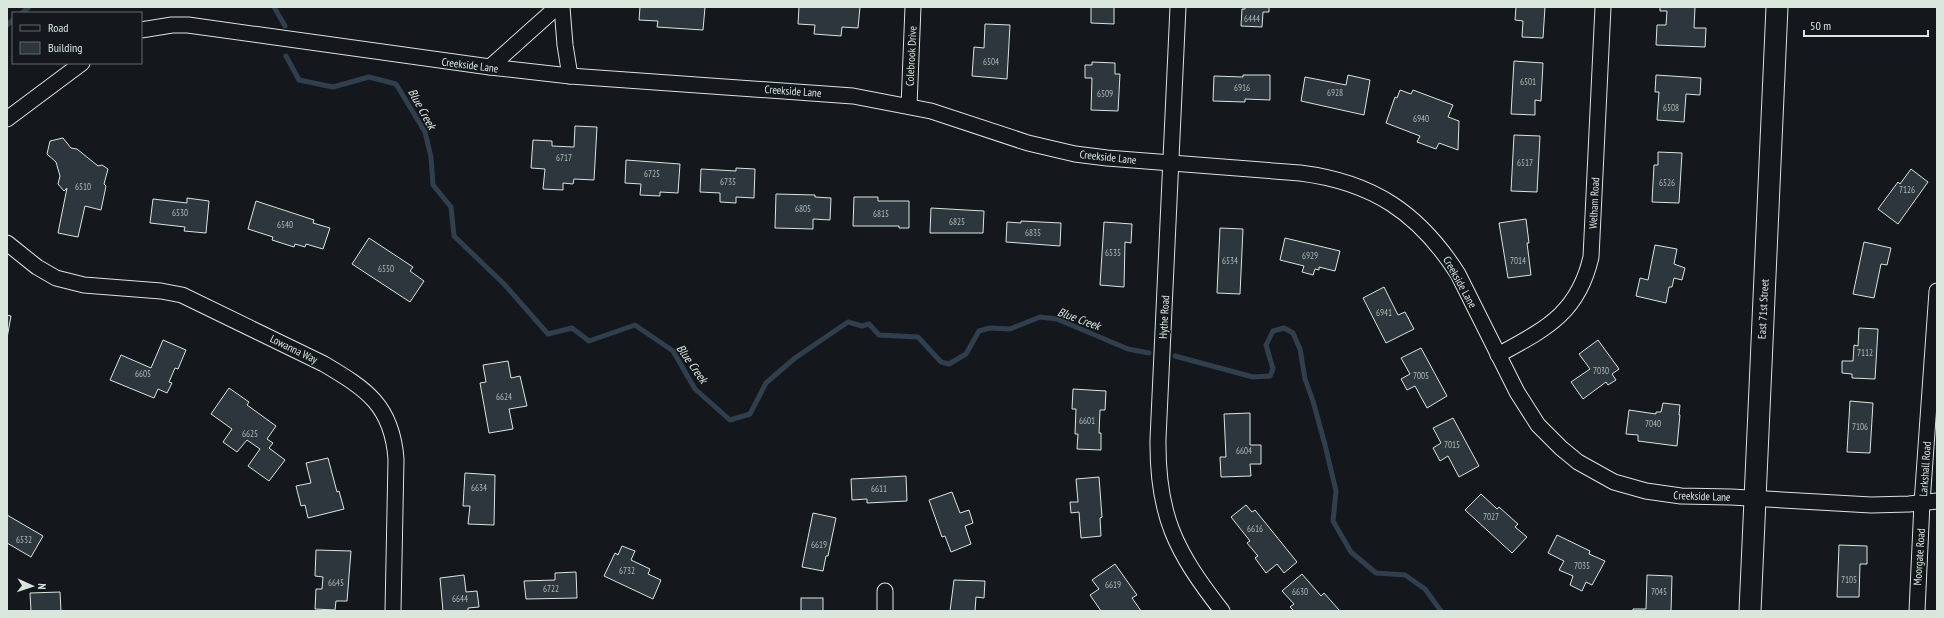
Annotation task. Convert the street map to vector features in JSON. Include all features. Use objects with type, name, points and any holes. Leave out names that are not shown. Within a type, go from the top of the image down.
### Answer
[{"type":"main road","name":"East 71st Street","points":[[1750,611],[1777,7]]},
{"type":"street","points":[[490,67],[557,7]]},
{"type":"street","points":[[562,7],[565,45],[570,76]]},
{"type":"street","name":"Colebrook Drive","points":[[909,106],[913,7]]},
{"type":"street","name":"Hythe Road","points":[[1178,7],[1158,439],[1159,479],[1167,519],[1174,539],[1194,573],[1222,611]]},
{"type":"street","name":"Welham Road","points":[[1498,355],[1542,331],[1554,322],[1569,305],[1582,286],[1590,264],[1602,7]]},
{"type":"street","name":"Creekside Lane","points":[[142,30],[172,25],[188,25],[490,67],[570,76],[836,94],[909,106],[947,115],[1028,143],[1059,151],[1099,158],[1322,176],[1345,182],[1382,197],[1413,220],[1446,254],[1458,274],[1517,392],[1538,425],[1561,448],[1592,470],[1627,486],[1653,493],[1681,496],[1871,505],[1930,502]]},
{"type":"street","points":[[7,119],[81,64]]},
{"type":"street","name":"Lowanna Way","points":[[7,243],[49,275],[69,282],[92,286],[161,291],[190,298],[324,364],[344,375],[366,392],[383,413],[395,443],[393,611]]},
{"type":"street","name":"Larkshall Road","points":[[1930,502],[1937,291]]},
{"type":"street","name":"Moorgate Road","points":[[1917,611],[1930,502]]},
{"type":"street","points":[[885,591],[885,611]]},
{"type":"building","points":[[640,7],[705,7],[703,30],[657,27],[658,21],[639,20]]},
{"type":"building","points":[[799,7],[860,7],[858,28],[842,27],[841,36],[814,34],[815,25],[798,24]]},
{"type":"building","points":[[1091,7],[1114,7],[1114,24],[1091,23]]},
{"type":"building","points":[[1245,7],[1269,7],[1269,12],[1263,12],[1262,27],[1241,26],[1242,9],[1245,9]]},
{"type":"building","points":[[1516,7],[1545,7],[1543,38],[1522,37],[1523,21],[1515,20]]},
{"type":"building","points":[[1660,7],[1695,7],[1694,28],[1706,28],[1705,47],[1656,45],[1657,25],[1666,25],[1667,11],[1660,11]]},
{"type":"building","points":[[985,24],[1010,25],[1007,79],[972,76],[974,47],[984,48]]},
{"type":"building","points":[[1514,61],[1543,63],[1541,101],[1535,100],[1535,115],[1511,114]]},
{"type":"building","points":[[1092,62],[1115,63],[1115,74],[1120,74],[1118,111],[1091,110],[1092,78],[1085,78],[1085,65],[1092,65]]},
{"type":"building","points":[[1243,75],[1270,75],[1270,100],[1245,99],[1245,102],[1213,101],[1214,76],[1243,77]]},
{"type":"building","points":[[1348,75],[1370,80],[1364,115],[1301,101],[1305,77],[1346,85]]},
{"type":"building","points":[[1656,75],[1701,78],[1700,95],[1686,94],[1684,122],[1657,120],[1659,92],[1655,92]]},
{"type":"building","points":[[1400,90],[1411,94],[1413,90],[1453,105],[1448,117],[1459,121],[1458,150],[1439,143],[1436,149],[1417,142],[1420,136],[1386,123],[1395,97],[1397,98]]},
{"type":"building","points":[[575,126],[597,127],[594,180],[574,179],[573,184],[563,183],[563,190],[543,189],[545,169],[531,168],[533,140],[552,141],[552,146],[574,147]]},
{"type":"building","points":[[1514,135],[1540,136],[1537,192],[1511,191]]},
{"type":"building","points":[[63,138],[71,148],[77,149],[98,166],[102,165],[108,169],[104,184],[106,186],[101,210],[85,206],[78,237],[58,233],[67,188],[64,191],[58,184],[60,176],[56,162],[47,154],[50,141]]},
{"type":"building","points":[[1658,152],[1682,153],[1679,203],[1652,202],[1654,165],[1658,165]]},
{"type":"building","points":[[626,160],[680,164],[678,193],[660,192],[660,196],[640,195],[641,184],[625,183]]},
{"type":"building","points":[[736,168],[755,169],[754,198],[736,197],[736,203],[720,202],[720,193],[700,192],[701,169],[736,171]]},
{"type":"building","points":[[1911,169],[1928,182],[1898,224],[1878,209],[1898,182],[1900,184]]},
{"type":"building","points":[[776,194],[815,195],[815,197],[831,198],[830,220],[813,219],[813,229],[775,228]]},
{"type":"building","points":[[854,197],[878,197],[878,201],[909,201],[909,228],[899,228],[899,226],[853,226]]},
{"type":"building","points":[[187,198],[209,201],[206,233],[184,231],[185,227],[150,223],[153,199],[187,203]]},
{"type":"building","points":[[256,201],[314,220],[313,223],[330,228],[323,249],[306,244],[305,247],[295,244],[294,247],[272,240],[273,237],[248,229]]},
{"type":"building","points":[[931,208],[984,211],[983,233],[930,233]]},
{"type":"building","points":[[1526,219],[1531,275],[1508,278],[1499,223]]},
{"type":"building","points":[[1021,221],[1061,223],[1060,246],[1006,242],[1007,222],[1021,223]]},
{"type":"building","points":[[1104,222],[1132,224],[1131,243],[1125,242],[1124,287],[1100,285]]},
{"type":"building","points":[[1220,228],[1243,229],[1240,294],[1217,293]]},
{"type":"building","points":[[369,238],[413,267],[410,271],[424,281],[410,302],[352,264]]},
{"type":"building","points":[[1285,238],[1340,251],[1335,271],[1319,267],[1319,270],[1315,269],[1313,275],[1302,272],[1304,266],[1280,260]]},
{"type":"building","points":[[1864,242],[1891,248],[1887,265],[1881,264],[1874,298],[1853,294]]},
{"type":"building","points":[[1655,245],[1677,249],[1674,264],[1685,268],[1682,280],[1674,278],[1672,287],[1669,287],[1666,303],[1636,296],[1640,278],[1648,280]]},
{"type":"building","points":[[1384,287],[1398,315],[1405,312],[1414,329],[1386,343],[1363,298]]},
{"type":"building","points":[[7,315],[11,316],[7,338]]},
{"type":"building","points":[[1859,328],[1878,329],[1875,379],[1852,378],[1852,374],[1842,373],[1842,361],[1853,361],[1854,345],[1858,346]]},
{"type":"building","points":[[163,340],[186,350],[178,369],[175,368],[169,382],[172,383],[167,393],[158,389],[154,398],[110,380],[121,355],[151,368]]},
{"type":"building","points":[[1598,340],[1619,369],[1612,374],[1616,380],[1608,385],[1606,382],[1583,399],[1571,382],[1590,369],[1579,354]]},
{"type":"building","points":[[1421,348],[1447,396],[1427,408],[1415,386],[1407,390],[1401,379],[1410,374],[1401,358]]},
{"type":"building","points":[[508,361],[511,378],[520,376],[527,406],[509,409],[513,429],[489,433],[480,383],[486,382],[483,365]]},
{"type":"building","points":[[229,388],[249,402],[247,405],[276,426],[267,439],[273,443],[269,448],[285,460],[269,481],[248,466],[260,449],[247,440],[237,452],[223,442],[232,429],[211,414]]},
{"type":"building","points":[[1073,389],[1106,391],[1105,410],[1100,410],[1099,433],[1101,433],[1101,450],[1077,449],[1078,434],[1075,434],[1076,409],[1072,409]]},
{"type":"building","points":[[1850,401],[1873,403],[1870,453],[1847,452]]},
{"type":"building","points":[[1663,403],[1680,405],[1677,446],[1638,441],[1638,435],[1626,434],[1629,410],[1656,414],[1656,412],[1661,412]]},
{"type":"building","points":[[1250,413],[1250,445],[1261,445],[1261,464],[1250,464],[1251,476],[1221,477],[1220,457],[1226,457],[1224,414]]},
{"type":"building","points":[[1453,418],[1479,466],[1459,477],[1448,456],[1440,461],[1433,448],[1441,443],[1433,428]]},
{"type":"building","points":[[328,458],[337,492],[339,491],[344,509],[308,518],[305,505],[301,506],[296,486],[311,483],[306,463]]},
{"type":"building","points":[[465,473],[495,475],[494,525],[468,524],[470,506],[463,506]]},
{"type":"building","points":[[906,476],[907,501],[867,503],[867,499],[852,500],[851,479]]},
{"type":"building","points":[[1099,477],[1102,517],[1100,518],[1101,536],[1081,538],[1079,512],[1071,513],[1070,502],[1078,502],[1076,479]]},
{"type":"building","points":[[952,492],[960,513],[969,510],[973,523],[965,526],[971,544],[951,552],[945,536],[942,537],[929,500]]},
{"type":"building","points":[[1481,494],[1497,509],[1499,507],[1518,524],[1515,527],[1527,537],[1512,553],[1465,510]]},
{"type":"building","points":[[1246,505],[1252,512],[1255,510],[1297,562],[1284,573],[1277,564],[1266,573],[1255,558],[1258,556],[1247,543],[1250,541],[1231,517]]},
{"type":"building","points":[[813,513],[836,518],[828,556],[826,556],[823,571],[802,567]]},
{"type":"building","points":[[7,515],[43,536],[31,557],[7,543]]},
{"type":"building","points":[[1557,535],[1590,551],[1589,554],[1605,561],[1592,585],[1586,582],[1582,591],[1570,585],[1573,576],[1559,570],[1564,561],[1548,553]]},
{"type":"building","points":[[1839,545],[1867,546],[1867,564],[1860,564],[1859,597],[1837,597]]},
{"type":"building","points":[[622,546],[635,551],[631,560],[650,569],[648,574],[661,580],[653,599],[604,576],[615,553],[618,555]]},
{"type":"building","points":[[316,550],[351,551],[347,601],[336,601],[335,610],[315,609],[316,589],[322,589],[323,577],[315,576]]},
{"type":"building","points":[[1115,564],[1137,595],[1132,598],[1141,611],[1101,611],[1090,595],[1099,589],[1092,580]]},
{"type":"building","points":[[576,572],[577,598],[526,599],[524,581],[555,580],[555,573]]},
{"type":"building","points":[[1302,574],[1321,596],[1324,593],[1340,611],[1294,611],[1290,607],[1294,604],[1282,591]]},
{"type":"building","points":[[464,575],[466,592],[477,591],[479,607],[468,608],[468,611],[443,611],[440,578]]},
{"type":"building","points":[[1647,575],[1672,576],[1671,611],[1633,611],[1633,609],[1646,609]]},
{"type":"building","points":[[954,580],[985,581],[984,598],[976,597],[975,611],[950,611]]},
{"type":"building","points":[[60,592],[61,611],[31,611],[30,593]]},
{"type":"building","points":[[801,598],[823,598],[823,611],[801,611]]},
{"type":"waterway","name":"Blue Creek","points":[[23,12],[29,7]]},
{"type":"waterway","name":"Blue Creek","points":[[274,7],[285,26]]},
{"type":"waterway","name":"Blue Creek","points":[[7,25],[12,21]]},
{"type":"waterway","name":"Blue Creek","points":[[286,56],[299,80],[333,87],[369,77],[396,84],[425,132],[431,157],[433,185],[451,207],[454,236],[504,284],[548,334],[572,328],[589,341],[635,325],[673,351],[695,389],[730,420],[750,414],[766,383],[795,358],[848,322],[862,326],[869,324],[879,335],[918,337],[941,362],[949,364],[966,354],[979,331],[990,328],[1010,329],[1040,317],[1057,319],[1128,349],[1149,353]]},
{"type":"waterway","name":"Blue Creek","points":[[1175,356],[1253,377],[1270,376],[1273,369],[1266,345],[1273,331],[1284,328],[1293,333],[1300,349],[1305,379],[1313,401],[1336,491],[1333,521],[1351,552],[1376,573],[1405,575],[1425,589],[1441,611]]}]
